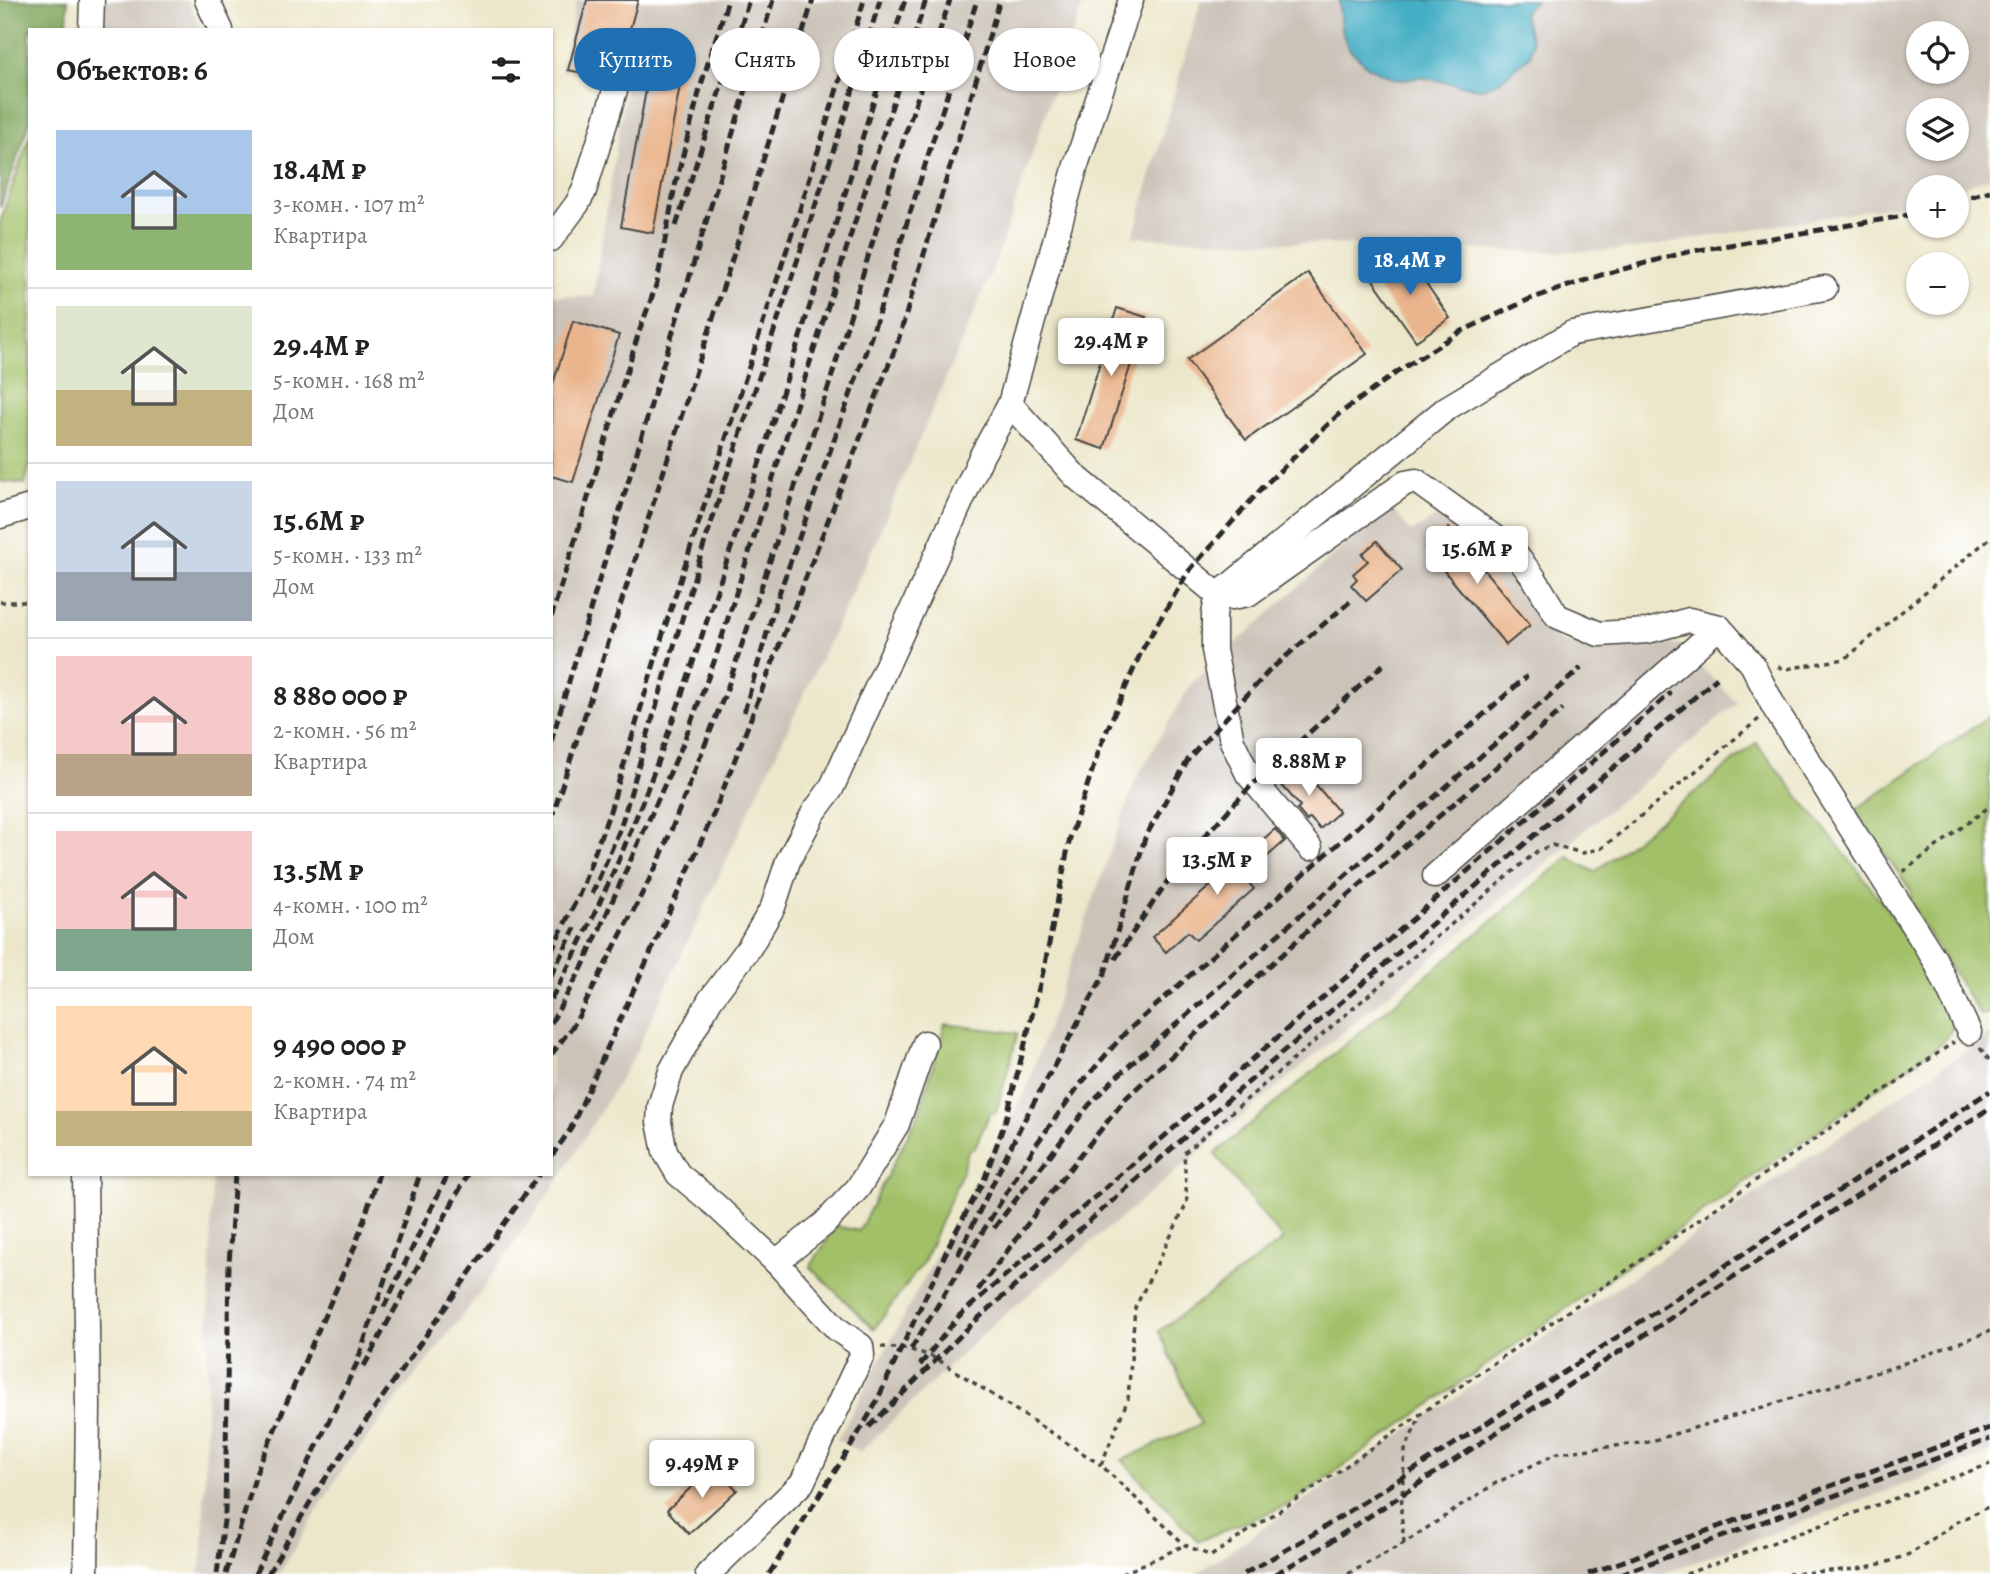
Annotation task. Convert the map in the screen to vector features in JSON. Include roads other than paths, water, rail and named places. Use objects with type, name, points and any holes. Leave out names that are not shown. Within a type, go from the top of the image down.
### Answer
[{"type":"street","points":[[91,28],[92,0]]},
{"type":"street","points":[[207,0],[221,28]]},
{"type":"street","points":[[708,1574],[802,1483],[862,1356],[861,1346],[837,1329],[776,1262],[678,1174],[665,1152],[659,1122],[660,1106],[671,1071],[710,1000],[749,948],[773,907],[788,861],[814,812],[831,789],[982,455],[1010,404],[1076,165],[1131,0]]},
{"type":"street","points":[[553,236],[584,191],[615,91]]},
{"type":"street","points":[[1310,848],[1248,775],[1232,741],[1214,650],[1217,595],[1447,408],[1572,333],[1825,288]]},
{"type":"street","points":[[1010,404],[1075,475],[1217,595],[1233,597],[1248,594],[1405,483],[1416,481],[1512,550],[1534,578],[1557,616],[1599,634],[1648,632],[1689,620],[1719,626],[1752,664],[1774,707],[1935,960],[1969,1032]]},
{"type":"street","points":[[0,516],[28,508]]},
{"type":"street","points":[[1434,876],[1719,626]]},
{"type":"street","points":[[776,1262],[824,1224],[858,1188],[897,1124],[925,1043]]},
{"type":"street","points":[[85,1176],[88,1406],[86,1574]]},
{"type":"water","points":[[1339,0],[1537,0],[1523,15],[1533,44],[1530,56],[1500,81],[1480,89],[1420,77],[1395,79],[1370,68],[1348,48],[1341,29]]},
{"type":"railway","points":[[553,612],[639,332],[657,283],[675,186],[701,85],[728,0]]},
{"type":"railway","points":[[676,226],[749,0]]},
{"type":"railway","points":[[553,735],[773,0]]},
{"type":"railway","points":[[553,814],[813,0]]},
{"type":"railway","points":[[553,947],[579,895],[610,811],[665,627],[808,184],[864,0]]},
{"type":"railway","points":[[592,894],[620,829],[702,551],[847,109],[880,0]]},
{"type":"railway","points":[[553,995],[603,895],[668,734],[771,428],[905,0]]},
{"type":"railway","points":[[553,1019],[583,966],[682,746],[714,662],[926,0]]},
{"type":"railway","points":[[553,1052],[575,1023],[659,861],[727,689],[830,382],[906,132],[950,0]]},
{"type":"railway","points":[[744,712],[776,602],[871,337],[977,0]]},
{"type":"railway","points":[[553,1154],[570,1130],[714,813],[898,341],[1000,0]]},
{"type":"railway","points":[[1969,197],[1990,191]]},
{"type":"railway","points":[[769,1574],[875,1405],[955,1233],[984,1180],[1006,1119],[1045,964],[1070,838],[1101,744],[1142,650],[1188,572],[1264,486],[1339,414],[1400,370],[1460,332],[1530,299],[1601,275],[1687,252],[1906,215]]},
{"type":"railway","points":[[958,1255],[1021,1126],[1105,973],[1145,838],[1189,758],[1270,670],[1353,599]]},
{"type":"railway","points":[[1115,959],[1179,864],[1249,788],[1386,662]]},
{"type":"railway","points":[[994,1228],[1089,1105],[1113,1080],[1581,668]]},
{"type":"railway","points":[[911,1349],[1035,1146],[1078,1087],[1125,1033],[1527,676]]},
{"type":"railway","points":[[869,1427],[974,1322],[1717,678]]},
{"type":"railway","points":[[920,1365],[959,1316],[1671,693]]},
{"type":"railway","points":[[978,1290],[1126,1098],[1316,923],[1563,709]]},
{"type":"railway","points":[[553,971],[575,928]]},
{"type":"railway","points":[[1244,1574],[1312,1535],[1487,1423],[1990,1091]]},
{"type":"railway","points":[[1275,1574],[1321,1548],[1990,1108]]},
{"type":"railway","points":[[217,1574],[225,1513],[229,1264],[235,1176]]},
{"type":"railway","points":[[226,1574],[258,1468],[355,1246],[378,1176]]},
{"type":"railway","points":[[255,1574],[357,1363],[419,1176]]},
{"type":"railway","points":[[384,1307],[447,1176]]},
{"type":"railway","points":[[364,1366],[467,1176]]},
{"type":"railway","points":[[268,1574],[316,1492],[538,1176]]},
{"type":"railway","points":[[1588,1574],[1990,1428]]},
{"type":"railway","points":[[1620,1574],[1990,1439]]}]
